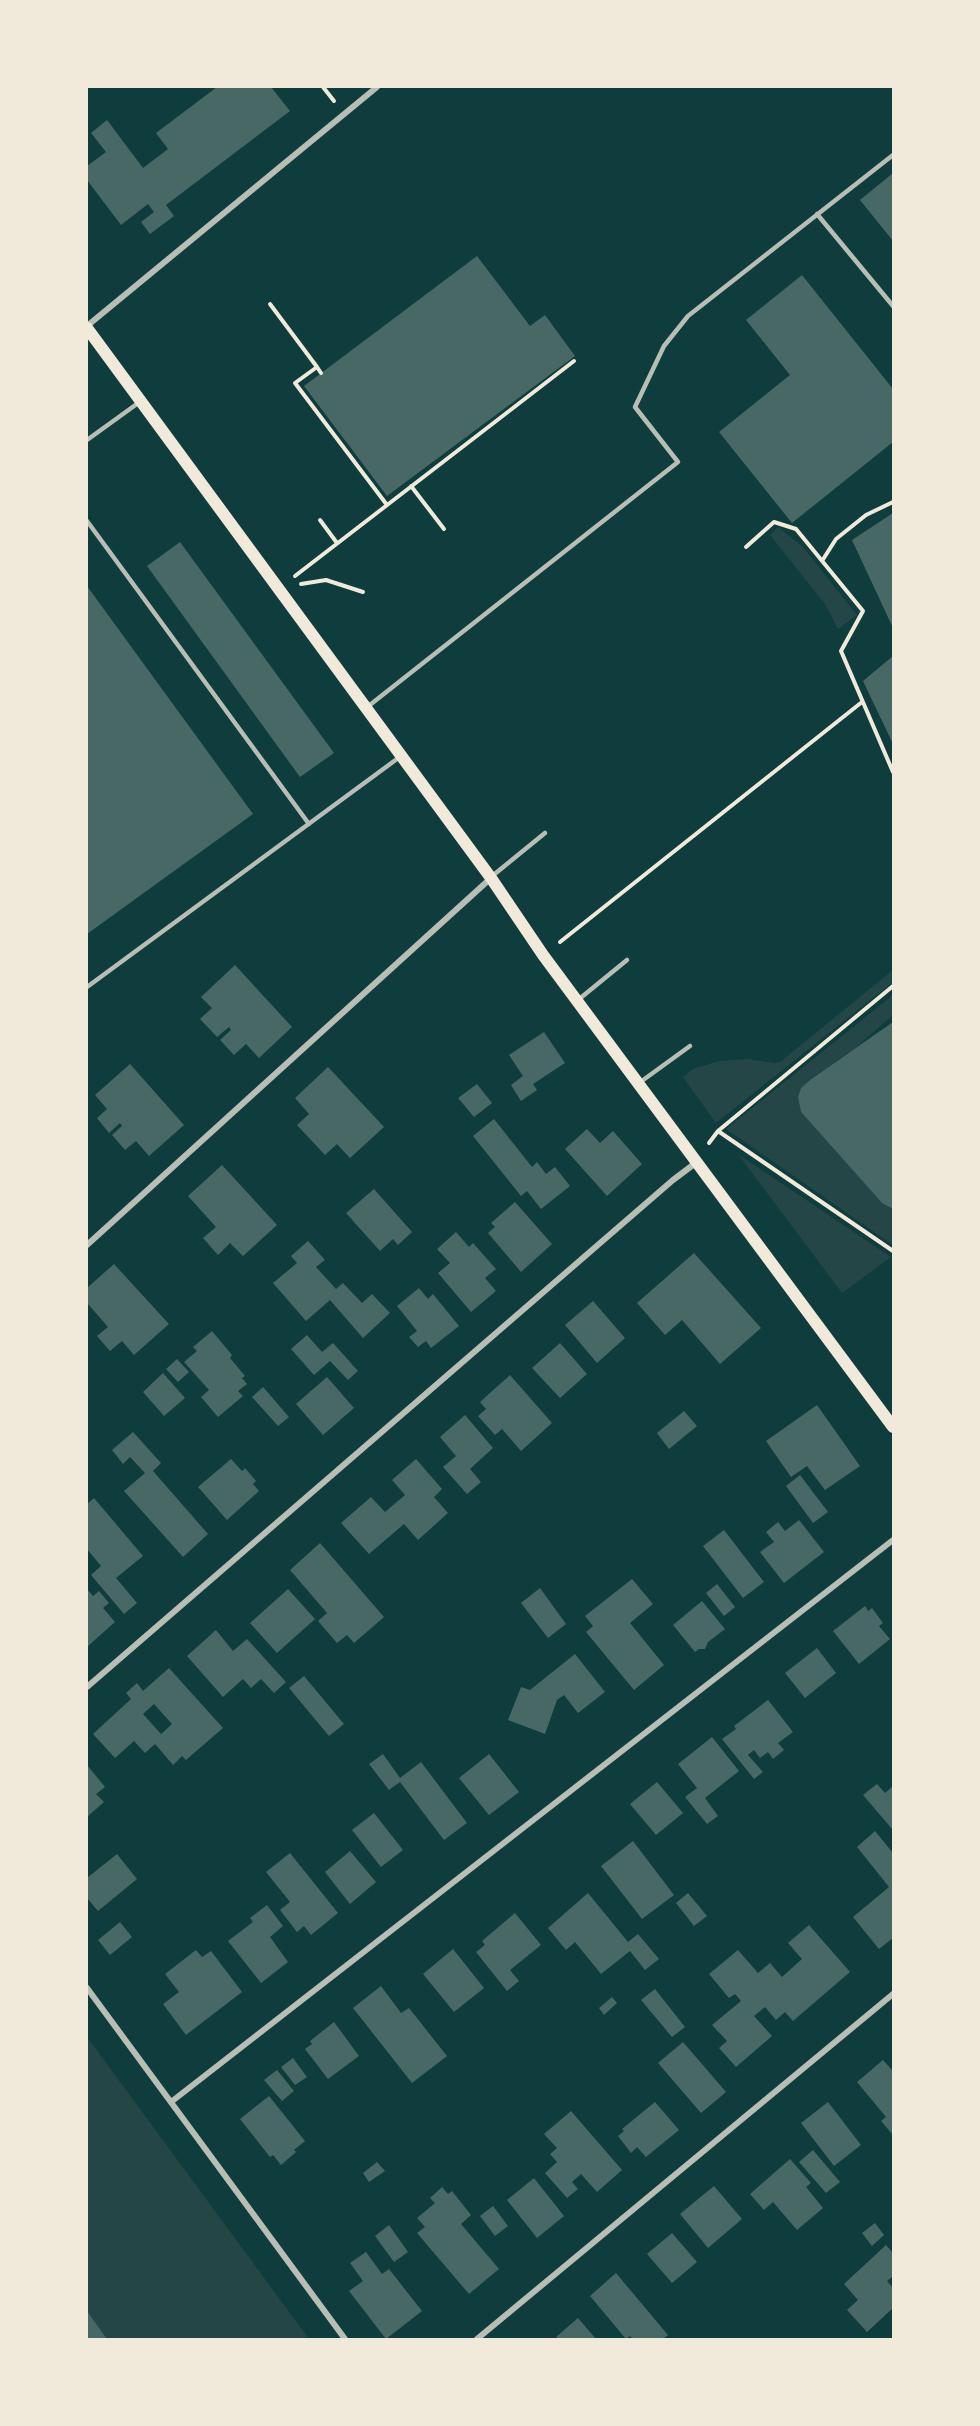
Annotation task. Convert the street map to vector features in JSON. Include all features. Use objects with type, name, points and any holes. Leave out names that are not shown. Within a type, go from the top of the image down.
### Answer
[{"type":"main road","points":[[87,327],[491,878],[543,956],[893,1427]]},
{"type":"street","points":[[87,327],[377,87]]},
{"type":"street","points":[[87,1245],[491,878]]},
{"type":"street","points":[[87,1687],[638,1209],[697,1162]]},
{"type":"street","points":[[171,2102],[893,1540]]},
{"type":"street","points":[[87,1988],[345,2339]]},
{"type":"street","points":[[477,2339],[893,1994]]},
{"type":"lane","points":[[366,708],[678,462],[635,407],[664,346],[688,316],[893,155]]},
{"type":"lane","points":[[817,214],[893,306]]},
{"type":"lane","points":[[87,440],[141,401]]},
{"type":"lane","points":[[87,521],[309,824]]},
{"type":"lane","points":[[87,987],[401,756]]},
{"type":"lane","points":[[491,878],[545,833]]},
{"type":"lane","points":[[577,1001],[627,960]]},
{"type":"lane","points":[[639,1083],[690,1046]]},
{"type":"path","points":[[323,87],[327,92]]},
{"type":"path","points":[[270,304],[321,373]]},
{"type":"path","points":[[278,588],[574,361]]},
{"type":"path","points":[[317,367],[296,383],[377,488],[387,505]]},
{"type":"path","points":[[411,486],[444,529]]},
{"type":"path","points":[[822,561],[836,539],[866,515],[893,502]]},
{"type":"path","points":[[320,520],[337,543]]},
{"type":"path","points":[[746,547],[774,522],[796,529],[863,611],[842,651],[893,772]]},
{"type":"path","points":[[278,588],[327,580],[363,592]]},
{"type":"path","points":[[543,956],[862,702]]},
{"type":"path","points":[[697,1162],[718,1131],[893,987]]},
{"type":"path","points":[[718,1131],[893,1251]]},
{"type":"shaded area","points":[[778,527],[803,547],[857,615],[838,629],[825,604],[770,535]]},
{"type":"shaded area","points":[[893,970],[893,982],[716,1123],[683,1077],[693,1069],[719,1061],[747,1059],[780,1062]]},
{"type":"shaded area","points":[[893,995],[893,1015],[855,1048],[810,1080],[801,1088],[798,1097],[801,1112],[882,1203],[893,1209],[893,1245],[726,1129]]},
{"type":"shaded area","points":[[738,1154],[891,1257],[842,1293]]},
{"type":"shaded area","points":[[87,2037],[309,2339],[107,2339],[87,2311]]},
{"type":"building","points":[[217,87],[271,87],[290,111],[166,205],[174,216],[150,234],[141,222],[154,212],[148,204],[121,225],[87,180],[87,166],[106,152],[91,133],[107,120],[143,168],[168,149],[156,133]]},
{"type":"building","points":[[893,173],[893,241],[860,200]]},
{"type":"building","points":[[477,256],[530,326],[545,315],[575,356],[387,496],[304,386]]},
{"type":"building","points":[[802,275],[893,389],[893,442],[792,523],[719,432],[790,375],[746,320]]},
{"type":"building","points":[[893,513],[893,628],[852,540]]},
{"type":"building","points":[[180,542],[334,753],[300,777],[147,566]]},
{"type":"building","points":[[87,586],[253,814],[87,934]]},
{"type":"building","points":[[893,656],[893,744],[863,681]]},
{"type":"building","points":[[235,965],[292,1027],[259,1058],[246,1044],[234,1055],[220,1040],[231,1030],[229,1027],[217,1037],[200,1019],[212,1008],[201,997]]},
{"type":"building","points":[[893,1022],[893,1209],[882,1203],[801,1112],[798,1097],[801,1088],[810,1080]]},
{"type":"building","points":[[544,1032],[565,1063],[533,1084],[537,1090],[521,1101],[511,1085],[523,1076],[509,1055]]},
{"type":"building","points":[[130,1064],[184,1125],[149,1156],[136,1141],[125,1150],[112,1135],[122,1126],[120,1123],[109,1133],[97,1118],[107,1109],[95,1095]]},
{"type":"building","points":[[328,1067],[384,1127],[350,1158],[337,1144],[325,1155],[297,1125],[309,1114],[295,1098]]},
{"type":"building","points":[[477,1084],[492,1103],[474,1117],[458,1098]]},
{"type":"building","points":[[494,1119],[532,1167],[537,1162],[546,1174],[555,1167],[570,1186],[541,1209],[527,1191],[521,1196],[473,1136]]},
{"type":"building","points":[[587,1129],[600,1143],[613,1131],[642,1164],[607,1196],[565,1149]]},
{"type":"building","points":[[222,1165],[277,1225],[243,1256],[230,1243],[218,1255],[203,1238],[216,1227],[188,1196]]},
{"type":"building","points":[[374,1189],[412,1232],[398,1245],[393,1239],[380,1251],[346,1213]]},
{"type":"building","points":[[515,1202],[552,1244],[521,1272],[488,1233],[495,1227],[491,1223]]},
{"type":"building","points":[[456,1232],[469,1247],[473,1243],[496,1269],[485,1278],[496,1291],[471,1312],[438,1273],[450,1263],[437,1249]]},
{"type":"building","points":[[308,1241],[325,1260],[316,1267],[336,1289],[343,1283],[362,1303],[372,1294],[390,1313],[363,1338],[330,1300],[306,1321],[273,1283],[297,1263],[291,1256]]},
{"type":"building","points":[[694,1253],[761,1328],[720,1364],[682,1320],[665,1335],[637,1303]]},
{"type":"building","points":[[114,1264],[169,1324],[134,1355],[122,1341],[110,1351],[97,1336],[108,1327],[87,1303],[87,1288]]},
{"type":"building","points":[[419,1288],[428,1299],[433,1294],[459,1326],[431,1348],[426,1341],[418,1347],[409,1337],[417,1331],[397,1306]]},
{"type":"building","points":[[593,1301],[625,1338],[597,1363],[565,1325]]},
{"type":"building","points":[[212,1331],[232,1355],[230,1358],[245,1376],[242,1378],[247,1384],[238,1391],[243,1396],[218,1417],[201,1397],[209,1390],[184,1362],[197,1351],[193,1347]]},
{"type":"building","points":[[307,1335],[322,1352],[333,1343],[358,1371],[348,1380],[330,1361],[314,1375],[291,1349]]},
{"type":"building","points":[[560,1343],[587,1374],[560,1398],[532,1368]]},
{"type":"building","points":[[177,1359],[189,1372],[178,1382],[166,1369]]},
{"type":"building","points":[[163,1373],[185,1398],[164,1416],[143,1392]]},
{"type":"building","points":[[510,1375],[552,1423],[521,1451],[502,1429],[495,1435],[478,1416],[486,1409],[480,1402]]},
{"type":"building","points":[[327,1377],[354,1408],[323,1435],[296,1404]]},
{"type":"building","points":[[263,1387],[289,1417],[278,1426],[252,1397]]},
{"type":"building","points":[[817,1405],[860,1466],[825,1490],[807,1466],[791,1477],[766,1441]]},
{"type":"building","points":[[684,1411],[697,1426],[669,1449],[657,1433]]},
{"type":"building","points":[[465,1415],[493,1448],[470,1469],[481,1482],[467,1494],[443,1467],[456,1456],[440,1437]]},
{"type":"building","points":[[133,1432],[161,1463],[153,1471],[208,1534],[183,1557],[124,1491],[145,1473],[130,1457],[123,1464],[112,1450]]},
{"type":"building","points":[[231,1459],[242,1471],[245,1468],[256,1481],[253,1484],[259,1491],[227,1520],[198,1487]]},
{"type":"building","points":[[416,1459],[442,1489],[434,1497],[448,1513],[418,1540],[404,1524],[369,1554],[341,1523],[371,1497],[385,1512],[405,1495],[392,1480]]},
{"type":"building","points":[[800,1475],[828,1512],[813,1523],[786,1486]]},
{"type":"building","points":[[94,1498],[143,1556],[116,1578],[137,1603],[124,1614],[91,1575],[101,1566],[87,1549],[87,1504]]},
{"type":"building","points":[[799,1520],[824,1552],[784,1583],[760,1552],[774,1542],[766,1532],[778,1522],[785,1531]]},
{"type":"building","points":[[724,1530],[764,1582],[743,1598],[703,1546]]},
{"type":"building","points":[[320,1543],[384,1617],[354,1643],[347,1635],[337,1643],[318,1621],[327,1613],[290,1570]]},
{"type":"building","points":[[632,1579],[653,1604],[630,1623],[664,1665],[634,1690],[586,1632],[593,1626],[585,1616]]},
{"type":"building","points":[[717,1584],[735,1607],[724,1616],[706,1593]]},
{"type":"building","points":[[540,1588],[566,1624],[548,1638],[521,1603]]},
{"type":"building","points":[[87,1589],[93,1596],[99,1591],[109,1603],[103,1608],[115,1622],[88,1646]]},
{"type":"building","points":[[288,1589],[315,1619],[277,1653],[250,1623]]},
{"type":"building","points":[[702,1601],[725,1629],[708,1642],[705,1649],[695,1652],[673,1625]]},
{"type":"building","points":[[865,1606],[868,1611],[872,1608],[883,1623],[879,1626],[890,1639],[859,1664],[833,1631]]},
{"type":"building","points":[[216,1630],[233,1651],[247,1639],[286,1682],[274,1693],[261,1679],[251,1688],[243,1679],[223,1697],[187,1656]]},
{"type":"building","points":[[817,1648],[836,1673],[805,1698],[785,1673]]},
{"type":"building","points":[[575,1654],[605,1692],[578,1713],[564,1695],[557,1700],[545,1734],[508,1720],[521,1687],[530,1690]]},
{"type":"building","points":[[169,1668],[223,1728],[186,1760],[182,1756],[173,1765],[155,1744],[145,1753],[134,1741],[115,1758],[93,1734],[131,1699],[126,1693],[137,1683],[143,1691]],"holes":[[[154,1704],[172,1724],[161,1734],[143,1714]]]},
{"type":"building","points":[[304,1676],[344,1724],[329,1736],[289,1688]]},
{"type":"building","points":[[768,1700],[793,1732],[778,1743],[784,1750],[773,1759],[768,1752],[760,1758],[754,1750],[748,1755],[763,1772],[754,1779],[722,1739],[736,1729],[734,1726]]},
{"type":"building","points":[[712,1737],[739,1771],[705,1798],[718,1816],[707,1824],[685,1797],[697,1788],[678,1764]]},
{"type":"building","points":[[383,1754],[400,1778],[421,1762],[467,1823],[444,1840],[400,1782],[389,1790],[369,1764]]},
{"type":"building","points":[[489,1754],[519,1792],[489,1815],[459,1778]]},
{"type":"building","points":[[87,1765],[105,1787],[96,1794],[104,1802],[87,1817]]},
{"type":"building","points":[[657,1782],[683,1813],[656,1835],[630,1804]]},
{"type":"building","points":[[877,1784],[885,1793],[893,1786],[893,1830],[863,1795]]},
{"type":"building","points":[[374,1813],[403,1850],[381,1867],[352,1830]]},
{"type":"building","points":[[875,1831],[893,1853],[893,1938],[879,1949],[853,1917],[889,1887],[857,1847]]},
{"type":"building","points":[[633,1841],[674,1895],[642,1919],[601,1866]]},
{"type":"building","points":[[350,1851],[376,1882],[350,1904],[325,1872]]},
{"type":"building","points":[[290,1853],[338,1913],[311,1935],[304,1926],[297,1932],[280,1910],[290,1902],[266,1872]]},
{"type":"building","points":[[117,1854],[137,1879],[98,1911],[87,1898],[87,1878]]},
{"type":"building","points":[[588,1893],[628,1942],[638,1934],[659,1959],[645,1970],[630,1951],[601,1974],[575,1942],[566,1950],[548,1928]]},
{"type":"building","points":[[688,1893],[707,1916],[694,1926],[676,1903]]},
{"type":"building","points":[[267,1905],[283,1926],[270,1937],[288,1962],[261,1983],[228,1941],[253,1922],[250,1918]]},
{"type":"building","points":[[515,1913],[541,1945],[510,1970],[519,1981],[507,1991],[476,1952],[485,1945],[482,1941]]},
{"type":"building","points":[[120,1922],[132,1937],[110,1955],[98,1940]]},
{"type":"building","points":[[809,1925],[850,1972],[793,2021],[785,2012],[776,2020],[765,2007],[754,2016],[772,2036],[736,2067],[719,2048],[727,2041],[712,2025],[741,2001],[735,1994],[729,1998],[709,1974],[738,1950],[758,1973],[770,1963],[782,1977],[802,1959],[788,1943]]},
{"type":"building","points":[[453,1949],[484,1988],[454,2012],[423,1974]]},
{"type":"building","points":[[196,1950],[202,1957],[211,1951],[242,1992],[186,2035],[163,2004],[179,1992],[165,1974]]},
{"type":"building","points":[[381,1986],[401,2013],[409,2008],[447,2056],[412,2083],[353,2008]]},
{"type":"building","points":[[655,1989],[685,2027],[672,2037],[641,2000]]},
{"type":"building","points":[[612,1997],[617,2003],[604,2015],[599,2008]]},
{"type":"building","points":[[334,2022],[359,2056],[328,2079],[305,2049],[312,2044],[310,2041]]},
{"type":"building","points":[[683,2042],[726,2092],[701,2113],[658,2063]]},
{"type":"building","points":[[293,2058],[307,2077],[295,2085],[281,2067]]},
{"type":"building","points":[[883,2060],[893,2071],[893,2135],[881,2121],[886,2117],[857,2082]]},
{"type":"building","points":[[277,2070],[294,2091],[282,2101],[264,2080]]},
{"type":"building","points":[[269,2096],[305,2141],[281,2165],[273,2155],[270,2157],[240,2119]]},
{"type":"building","points":[[655,2102],[679,2130],[646,2157],[637,2147],[631,2153],[618,2136],[624,2131],[622,2129]]},
{"type":"building","points":[[828,2102],[861,2145],[834,2166],[801,2123]]},
{"type":"building","points":[[571,2111],[622,2170],[597,2192],[581,2174],[572,2182],[578,2189],[567,2198],[545,2173],[557,2162],[550,2154],[557,2148],[544,2134]]},
{"type":"building","points":[[813,2150],[840,2182],[826,2193],[799,2162]]},
{"type":"building","points":[[790,2159],[811,2183],[806,2187],[823,2208],[797,2230],[773,2202],[764,2210],[750,2194]]},
{"type":"building","points":[[377,2162],[385,2171],[369,2182],[363,2173]]},
{"type":"building","points":[[534,2178],[564,2216],[537,2238],[507,2200]]},
{"type":"building","points":[[714,2186],[742,2219],[708,2248],[680,2214]]},
{"type":"building","points":[[442,2187],[448,2194],[452,2191],[471,2215],[461,2224],[499,2269],[469,2294],[417,2233],[425,2227],[417,2218],[435,2203],[430,2198]]},
{"type":"building","points":[[493,2206],[508,2226],[495,2236],[480,2216]]},
{"type":"building","points":[[875,2223],[884,2235],[872,2246],[862,2233]]},
{"type":"building","points":[[389,2225],[408,2252],[394,2262],[375,2236]]},
{"type":"building","points":[[672,2233],[697,2262],[672,2283],[647,2254]]},
{"type":"building","points":[[886,2245],[893,2253],[893,2276],[887,2281],[893,2288],[893,2308],[867,2332],[847,2310],[858,2300],[844,2284]]},
{"type":"building","points":[[366,2252],[382,2274],[389,2269],[422,2311],[386,2339],[349,2291],[363,2281],[350,2263]]},
{"type":"building","points":[[616,2273],[668,2335],[663,2339],[633,2339],[630,2336],[626,2339],[590,2296]]},
{"type":"building","points":[[87,2311],[107,2339],[87,2339]]},
{"type":"building","points":[[578,2318],[596,2339],[558,2339],[556,2337]]}]
